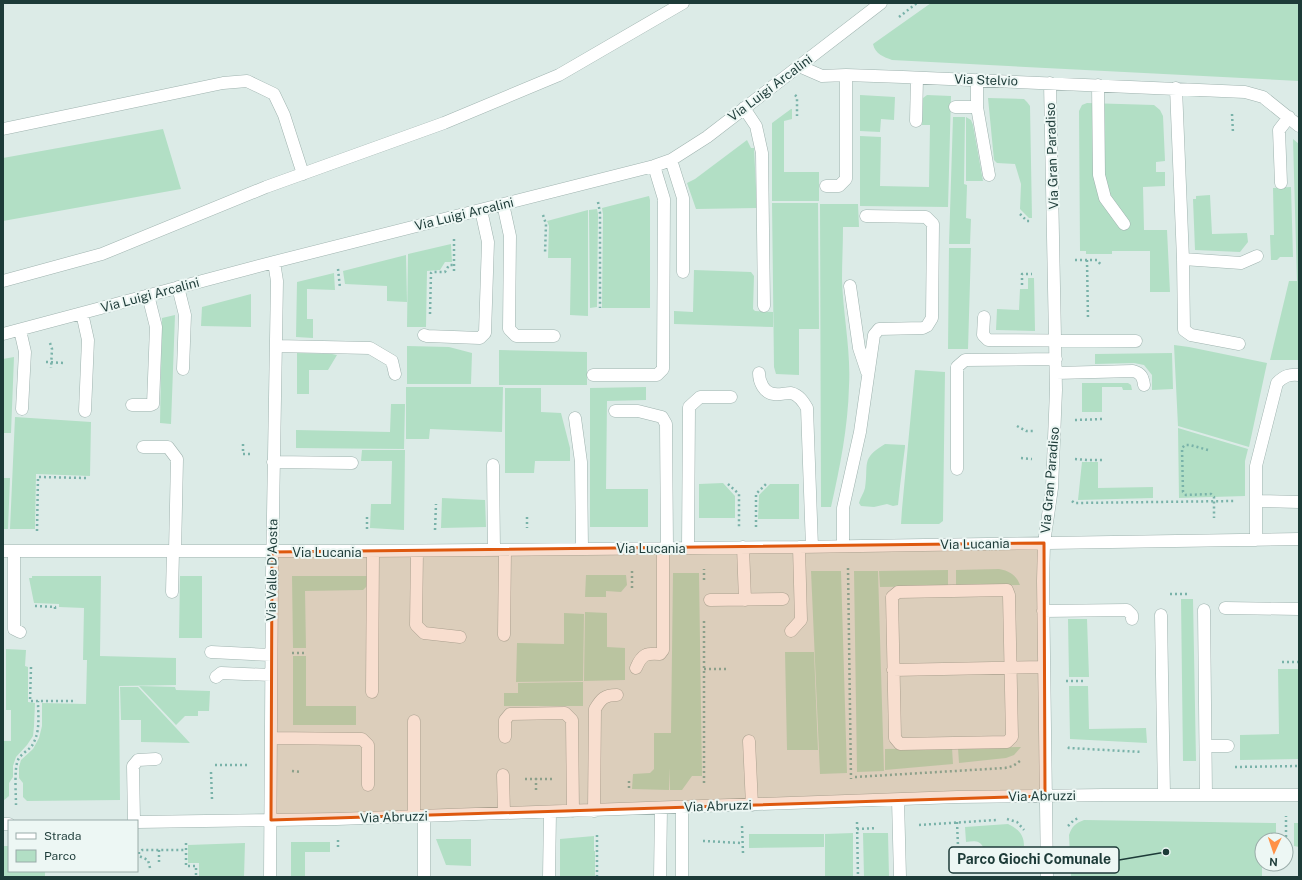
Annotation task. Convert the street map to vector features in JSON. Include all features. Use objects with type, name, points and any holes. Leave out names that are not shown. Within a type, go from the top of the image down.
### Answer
[{"type":"street","points":[[3,281],[102,254],[266,187],[444,122],[559,75],[683,3]]},
{"type":"street","name":"Via Luigi Arcalini","points":[[3,334],[274,262],[593,182],[671,160],[707,137],[881,3]]},
{"type":"street","name":"Via Stelvio","points":[[799,66],[822,76],[846,75],[1245,92],[1263,97],[1299,126]]},
{"type":"street","points":[[826,186],[839,186],[846,179],[846,75]]},
{"type":"street","points":[[916,121],[918,78]]},
{"type":"street","points":[[978,80],[977,107],[989,175]]},
{"type":"street","points":[[3,129],[223,83],[247,82],[274,94],[284,115],[303,174]]},
{"type":"street","name":"Via Gran Paradiso","points":[[1047,877],[1043,581],[1044,543],[1052,488],[1056,373],[1050,83]]},
{"type":"street","points":[[1098,85],[1099,175],[1105,198],[1124,224]]},
{"type":"street","points":[[1176,88],[1183,262],[1184,330],[1191,335],[1238,344]]},
{"type":"street","points":[[955,107],[977,107]]},
{"type":"street","points":[[744,108],[756,126],[762,153],[764,306]]},
{"type":"street","points":[[1281,183],[1279,130],[1289,117]]},
{"type":"street","points":[[671,160],[683,198],[683,272]]},
{"type":"street","points":[[593,375],[656,376],[663,369],[664,198],[654,166]]},
{"type":"street","points":[[503,204],[510,236],[509,329],[516,336],[554,336]]},
{"type":"street","points":[[427,335],[480,338],[485,333],[488,242],[481,210]]},
{"type":"street","points":[[845,546],[843,508],[860,432],[867,375],[874,335],[879,329],[923,328],[927,326],[932,318],[933,224],[926,217],[866,216]]},
{"type":"street","points":[[1183,262],[1241,263],[1257,256]]},
{"type":"street","name":"Via Valle D'Aosta","points":[[270,877],[273,462],[277,281],[274,262]]},
{"type":"street","points":[[850,286],[859,348],[867,375]]},
{"type":"street","points":[[178,288],[185,315],[183,369]]},
{"type":"street","points":[[132,405],[151,406],[153,404],[156,327],[148,295]]},
{"type":"street","points":[[82,313],[88,340],[85,411]]},
{"type":"street","points":[[984,317],[983,335],[988,340],[1136,341]]},
{"type":"street","points":[[20,330],[25,352],[22,409]]},
{"type":"street","points":[[276,346],[370,348],[392,361],[395,374]]},
{"type":"street","points":[[957,470],[957,367],[965,360],[1056,359]]},
{"type":"street","points":[[1056,373],[1133,371],[1139,373],[1143,378],[1144,385]]},
{"type":"street","points":[[759,373],[759,380],[765,390],[773,394],[792,393],[801,398],[807,408],[812,547]]},
{"type":"street","points":[[1256,540],[1256,466],[1276,383],[1283,377],[1290,374],[1299,375]]},
{"type":"street","points":[[688,548],[689,407],[700,396],[731,397]]},
{"type":"street","points":[[615,411],[638,411],[662,417],[666,424],[663,650],[660,654],[648,653],[640,658],[636,668]]},
{"type":"street","points":[[575,418],[581,462],[582,549]]},
{"type":"street","points":[[143,447],[168,447],[176,459],[172,592]]},
{"type":"street","points":[[273,462],[352,463]]},
{"type":"street","points":[[493,466],[500,550],[504,635]]},
{"type":"street","points":[[1256,502],[1299,502]]},
{"type":"street","name":"Via Lucania","points":[[8,551],[417,551],[812,547],[1299,539]]},
{"type":"street","points":[[741,547],[745,600]]},
{"type":"street","points":[[791,631],[801,620],[799,547]]},
{"type":"street","points":[[8,551],[14,629],[20,632]]},
{"type":"street","points":[[372,692],[373,551]]},
{"type":"street","points":[[417,551],[416,625],[424,633],[460,637]]},
{"type":"street","points":[[1007,590],[1009,595],[1011,668],[1012,737],[1007,742],[900,744],[895,738],[892,597],[898,592],[1007,590]]},
{"type":"street","points":[[710,600],[783,599]]},
{"type":"street","points":[[1225,608],[1299,608]]},
{"type":"street","points":[[1043,611],[1126,610],[1132,615],[1132,619]]},
{"type":"street","points":[[1204,610],[1206,795]]},
{"type":"street","points":[[1161,615],[1164,795]]},
{"type":"street","points":[[211,652],[271,654]]},
{"type":"street","points":[[894,670],[1044,667]]},
{"type":"street","points":[[216,677],[221,673],[271,675]]},
{"type":"street","points":[[596,810],[595,709],[600,700],[609,695],[617,695]]},
{"type":"street","points":[[505,737],[505,720],[510,714],[565,713],[572,720],[573,811]]},
{"type":"street","points":[[414,722],[424,877]]},
{"type":"street","points":[[271,738],[362,738],[368,745],[368,785]]},
{"type":"street","points":[[746,805],[750,741]]},
{"type":"street","points":[[1206,746],[1228,746]]},
{"type":"street","points":[[134,820],[133,766],[138,760],[156,759]]},
{"type":"street","points":[[503,777],[504,813]]},
{"type":"street","name":"Via Abruzzi","points":[[138,822],[419,816],[957,798],[1045,796],[1293,795]]},
{"type":"street","points":[[898,800],[900,877]]},
{"type":"street","points":[[682,807],[682,877]]},
{"type":"street","points":[[660,808],[660,877]]},
{"type":"street","points":[[549,877],[550,812]]},
{"type":"path","points":[[593,182],[600,213],[600,308]]},
{"type":"path","points":[[538,195],[546,224],[546,254]]},
{"type":"path","points":[[1020,214],[1027,221]]},
{"type":"path","points":[[450,218],[455,242],[454,271]]},
{"type":"path","points":[[1054,260],[1097,260],[1101,266]]},
{"type":"path","points":[[1087,260],[1089,341]]},
{"type":"path","points":[[427,335],[431,273],[445,272],[449,265],[454,265]]},
{"type":"path","points":[[25,361],[87,364]]},
{"type":"path","points":[[1076,413],[1076,420]]},
{"type":"path","points":[[1055,421],[1103,419]]},
{"type":"path","points":[[1208,450],[1190,444],[1185,445],[1182,448],[1183,492],[1186,495],[1211,494],[1214,497],[1214,541]]},
{"type":"path","points":[[1053,457],[1102,460]]},
{"type":"path","points":[[1075,467],[1076,459]]},
{"type":"path","points":[[37,551],[38,477],[87,478]]},
{"type":"path","points":[[728,484],[738,494],[741,547]]},
{"type":"path","points":[[756,547],[756,494],[766,484]]},
{"type":"path","points":[[1073,495],[1072,501],[1074,503],[1240,501],[1243,503],[1244,521],[1256,520]]},
{"type":"path","points":[[845,546],[858,877]]},
{"type":"path","points":[[704,548],[704,585]]},
{"type":"path","points":[[32,606],[55,606],[55,610]]},
{"type":"path","points":[[704,613],[704,806]]},
{"type":"path","points":[[1282,662],[1299,662]]},
{"type":"path","points":[[31,667],[30,701],[76,701]]},
{"type":"path","points":[[704,669],[728,669]]},
{"type":"path","points":[[16,808],[16,766],[18,760],[31,746],[36,737],[38,726],[38,701]]},
{"type":"path","points":[[955,743],[958,846]]},
{"type":"path","points":[[215,764],[271,765]]},
{"type":"path","points":[[212,772],[213,821]]},
{"type":"path","points":[[503,777],[573,778]]},
{"type":"path","points":[[1286,832],[1286,819],[1293,795]]},
{"type":"path","points":[[743,853],[742,843],[746,805]]},
{"type":"path","points":[[596,810],[597,877]]},
{"type":"path","points":[[1066,831],[1074,820],[1083,817]]},
{"type":"path","points":[[857,829],[1007,819],[1017,822],[1026,834]]},
{"type":"path","points":[[1279,819],[1293,819]]},
{"type":"path","points":[[186,822],[186,866],[196,866],[196,877]]},
{"type":"path","points":[[682,840],[742,843]]},
{"type":"path","points":[[150,868],[148,860],[139,856],[139,852],[142,850],[186,850]]},
{"type":"path","points":[[158,850],[159,864]]},
{"type":"highlighted area","points":[[1044,543],[1045,796],[271,820],[272,552]]},
{"type":"green space","points":[[931,3],[1299,3],[1299,81],[892,60],[878,53],[873,44]]},
{"type":"green space","points":[[860,95],[895,97],[894,120],[881,119],[880,132],[860,131]]},
{"type":"green space","points":[[927,95],[951,96],[948,207],[860,206],[860,136],[881,137],[880,186],[929,187],[930,125],[922,125],[923,98]]},
{"type":"green space","points":[[988,98],[1024,99],[1030,106],[1032,218],[1029,218],[1020,209],[1021,184],[1015,164],[997,163],[994,160]]},
{"type":"green space","points":[[1087,103],[1154,105],[1160,110],[1163,116],[1165,161],[1156,162],[1156,172],[1165,172],[1165,186],[1143,187],[1144,230],[1167,230],[1170,292],[1150,292],[1150,251],[1112,251],[1112,254],[1086,254],[1086,251],[1080,251],[1079,111],[1082,105]]},
{"type":"green space","points":[[791,109],[792,119],[784,121],[784,172],[819,172],[819,201],[772,201],[772,123]]},
{"type":"green space","points":[[953,117],[965,117],[964,184],[967,185],[966,218],[971,219],[970,244],[949,244]]},
{"type":"green space","points":[[966,117],[971,120],[973,125],[983,181],[966,181]]},
{"type":"green space","points":[[163,129],[181,189],[3,221],[3,158]]},
{"type":"green space","points":[[1293,139],[1299,144],[1299,360],[1270,360],[1289,281],[1297,281]]},
{"type":"green space","points":[[747,140],[751,148],[754,148],[757,208],[696,209],[687,183],[695,179]]},
{"type":"green space","points":[[1291,187],[1293,257],[1280,257],[1277,260],[1271,260],[1270,235],[1274,235],[1273,188]]},
{"type":"green space","points":[[1210,195],[1212,234],[1247,233],[1248,242],[1240,252],[1195,250],[1193,199],[1196,199],[1196,196]]},
{"type":"green space","points":[[649,196],[650,308],[602,308],[602,208]]},
{"type":"green space","points":[[772,203],[818,203],[819,329],[799,329],[799,375],[776,374],[774,367]]},
{"type":"green space","points":[[820,204],[858,204],[859,227],[843,227],[842,279],[849,359],[849,386],[843,447],[831,507],[821,507]]},
{"type":"green space","points":[[597,209],[597,307],[590,308],[589,210]]},
{"type":"green space","points":[[588,210],[588,316],[570,315],[571,258],[548,258],[549,226],[547,221]]},
{"type":"green space","points":[[451,244],[452,262],[445,262],[440,270],[427,271],[426,327],[407,327],[408,254]]},
{"type":"green space","points":[[949,248],[971,248],[968,349],[948,349]]},
{"type":"green space","points":[[406,255],[407,302],[387,301],[387,286],[345,284],[343,271]]},
{"type":"green space","points":[[694,270],[751,272],[754,276],[753,309],[755,311],[773,312],[773,327],[674,324],[674,311],[693,312]]},
{"type":"green space","points":[[334,273],[335,290],[307,289],[307,319],[313,319],[313,338],[296,337],[297,282]]},
{"type":"green space","points":[[1028,278],[1034,278],[1035,331],[996,330],[997,309],[1019,310],[1020,289],[1028,289]]},
{"type":"green space","points":[[251,294],[251,327],[201,326],[202,307]]},
{"type":"green space","points":[[175,315],[171,424],[160,423],[162,318]]},
{"type":"green space","points":[[1174,345],[1267,363],[1249,447],[1178,426]]},
{"type":"green space","points":[[407,346],[449,347],[472,353],[471,384],[407,384]]},
{"type":"green space","points":[[499,350],[587,352],[587,385],[499,385]]},
{"type":"green space","points":[[297,353],[337,355],[328,370],[309,370],[309,394],[297,394]]},
{"type":"green space","points":[[1172,353],[1173,389],[1152,390],[1152,375],[1144,365],[1134,363],[1095,364],[1095,354]]},
{"type":"green space","points":[[14,357],[11,433],[3,433],[3,359]]},
{"type":"green space","points":[[915,370],[945,372],[943,521],[939,524],[901,524]]},
{"type":"green space","points":[[1082,383],[1128,383],[1131,385],[1132,390],[1123,390],[1122,387],[1102,387],[1102,412],[1082,412]]},
{"type":"green space","points":[[406,387],[503,387],[502,432],[430,429],[429,439],[406,439]]},
{"type":"green space","points":[[646,387],[646,400],[607,401],[606,489],[648,489],[648,527],[590,527],[590,388]]},
{"type":"green space","points":[[505,388],[541,388],[541,412],[561,413],[570,448],[570,461],[535,461],[534,473],[505,473]]},
{"type":"green space","points":[[391,404],[405,404],[404,449],[296,448],[296,430],[390,432]]},
{"type":"green space","points":[[15,417],[91,422],[90,476],[36,474],[35,529],[10,529]]},
{"type":"green space","points":[[1178,428],[1248,449],[1245,461],[1245,496],[1179,498]]},
{"type":"green space","points":[[885,444],[905,445],[898,505],[893,506],[887,504],[874,507],[861,506],[859,503],[865,488],[867,463],[872,454]]},
{"type":"green space","points":[[362,450],[405,450],[404,530],[370,528],[371,504],[391,504],[392,461],[361,461]]},
{"type":"green space","points":[[1082,462],[1098,462],[1098,488],[1153,487],[1153,498],[1078,500]]},
{"type":"green space","points":[[3,478],[10,478],[8,529],[3,529]]},
{"type":"green space","points":[[723,483],[735,496],[735,518],[699,518],[699,484]]},
{"type":"green space","points":[[770,484],[799,484],[799,519],[758,519],[759,495]]},
{"type":"green space","points":[[442,498],[485,500],[486,527],[441,528]]},
{"type":"green space","points":[[999,569],[1012,574],[1020,585],[956,586],[956,570]]},
{"type":"green space","points":[[948,570],[948,586],[880,587],[879,571]]},
{"type":"green space","points":[[811,571],[841,571],[847,773],[820,774]]},
{"type":"green space","points":[[854,571],[878,571],[884,771],[857,772]]},
{"type":"green space","points":[[673,573],[699,573],[702,776],[692,776],[682,790],[670,790],[670,768],[669,790],[632,789],[633,774],[650,773],[654,769],[654,733],[671,733]]},
{"type":"green space","points":[[586,575],[626,575],[627,585],[621,592],[606,591],[606,597],[585,597]]},
{"type":"green space","points":[[32,576],[101,576],[100,656],[176,658],[176,685],[119,686],[120,800],[27,801],[23,797],[23,783],[19,778],[19,767],[21,760],[33,749],[39,738],[42,726],[42,703],[86,704],[87,660],[83,660],[84,608],[59,607],[59,604],[34,603],[29,578],[32,578]]},
{"type":"green space","points":[[180,576],[202,576],[202,638],[179,638]]},
{"type":"green space","points":[[292,576],[368,576],[368,585],[363,590],[305,591],[306,648],[293,648]]},
{"type":"green space","points":[[1181,599],[1193,599],[1196,761],[1183,761]]},
{"type":"green space","points":[[585,612],[607,613],[607,647],[625,648],[625,680],[584,681]]},
{"type":"green space","points":[[564,613],[584,614],[583,681],[516,682],[517,643],[564,644]]},
{"type":"green space","points":[[1068,619],[1087,619],[1089,677],[1069,677]]},
{"type":"green space","points":[[6,649],[26,650],[25,666],[28,667],[28,702],[35,703],[33,736],[16,757],[13,766],[13,777],[9,783],[9,796],[3,801],[3,741],[11,741],[11,710],[6,710]]},
{"type":"green space","points":[[785,652],[814,652],[818,750],[787,750]]},
{"type":"green space","points":[[293,656],[306,656],[306,706],[356,706],[356,725],[293,725]]},
{"type":"green space","points":[[1278,669],[1299,669],[1299,759],[1240,760],[1240,735],[1279,734]]},
{"type":"green space","points":[[583,682],[583,706],[504,706],[504,693],[518,693],[518,683]]},
{"type":"green space","points":[[139,686],[175,687],[176,690],[210,691],[209,711],[198,711],[198,716],[185,716],[176,725]]},
{"type":"green space","points":[[1069,686],[1088,686],[1089,729],[1146,728],[1147,743],[1070,739]]},
{"type":"green space","points":[[120,687],[138,687],[190,743],[141,742],[141,720],[121,720]]},
{"type":"green space","points":[[1021,747],[1014,755],[1006,758],[959,763],[958,748]]},
{"type":"green space","points":[[952,748],[953,764],[885,770],[885,749]]},
{"type":"green space","points":[[1084,820],[1276,823],[1276,832],[1254,832],[1254,872],[1262,872],[1262,877],[1071,877],[1069,835],[1071,829],[1079,822]]},
{"type":"green space","points":[[1294,823],[1299,823],[1299,847],[1294,846]]},
{"type":"green space","points":[[1008,824],[1020,832],[1023,838],[1024,846],[983,847],[978,842],[966,842],[965,827]]},
{"type":"green space","points":[[853,833],[853,877],[825,877],[825,834]]},
{"type":"green space","points":[[863,833],[888,833],[889,877],[864,877]]},
{"type":"green space","points":[[749,834],[824,834],[824,847],[749,848]]},
{"type":"green space","points":[[594,836],[595,877],[560,877],[560,839]]},
{"type":"green space","points":[[436,839],[471,839],[471,866],[446,865]]},
{"type":"green space","points":[[291,842],[330,842],[330,852],[305,852],[305,877],[291,877]]},
{"type":"green space","points":[[245,843],[244,877],[199,877],[199,863],[188,863],[188,845]]},
{"type":"green space","points":[[3,846],[8,846],[8,872],[45,872],[45,877],[3,877]]},
{"type":"place","name":"Parco Giochi Comunale","points":[[1166,852]]}]
